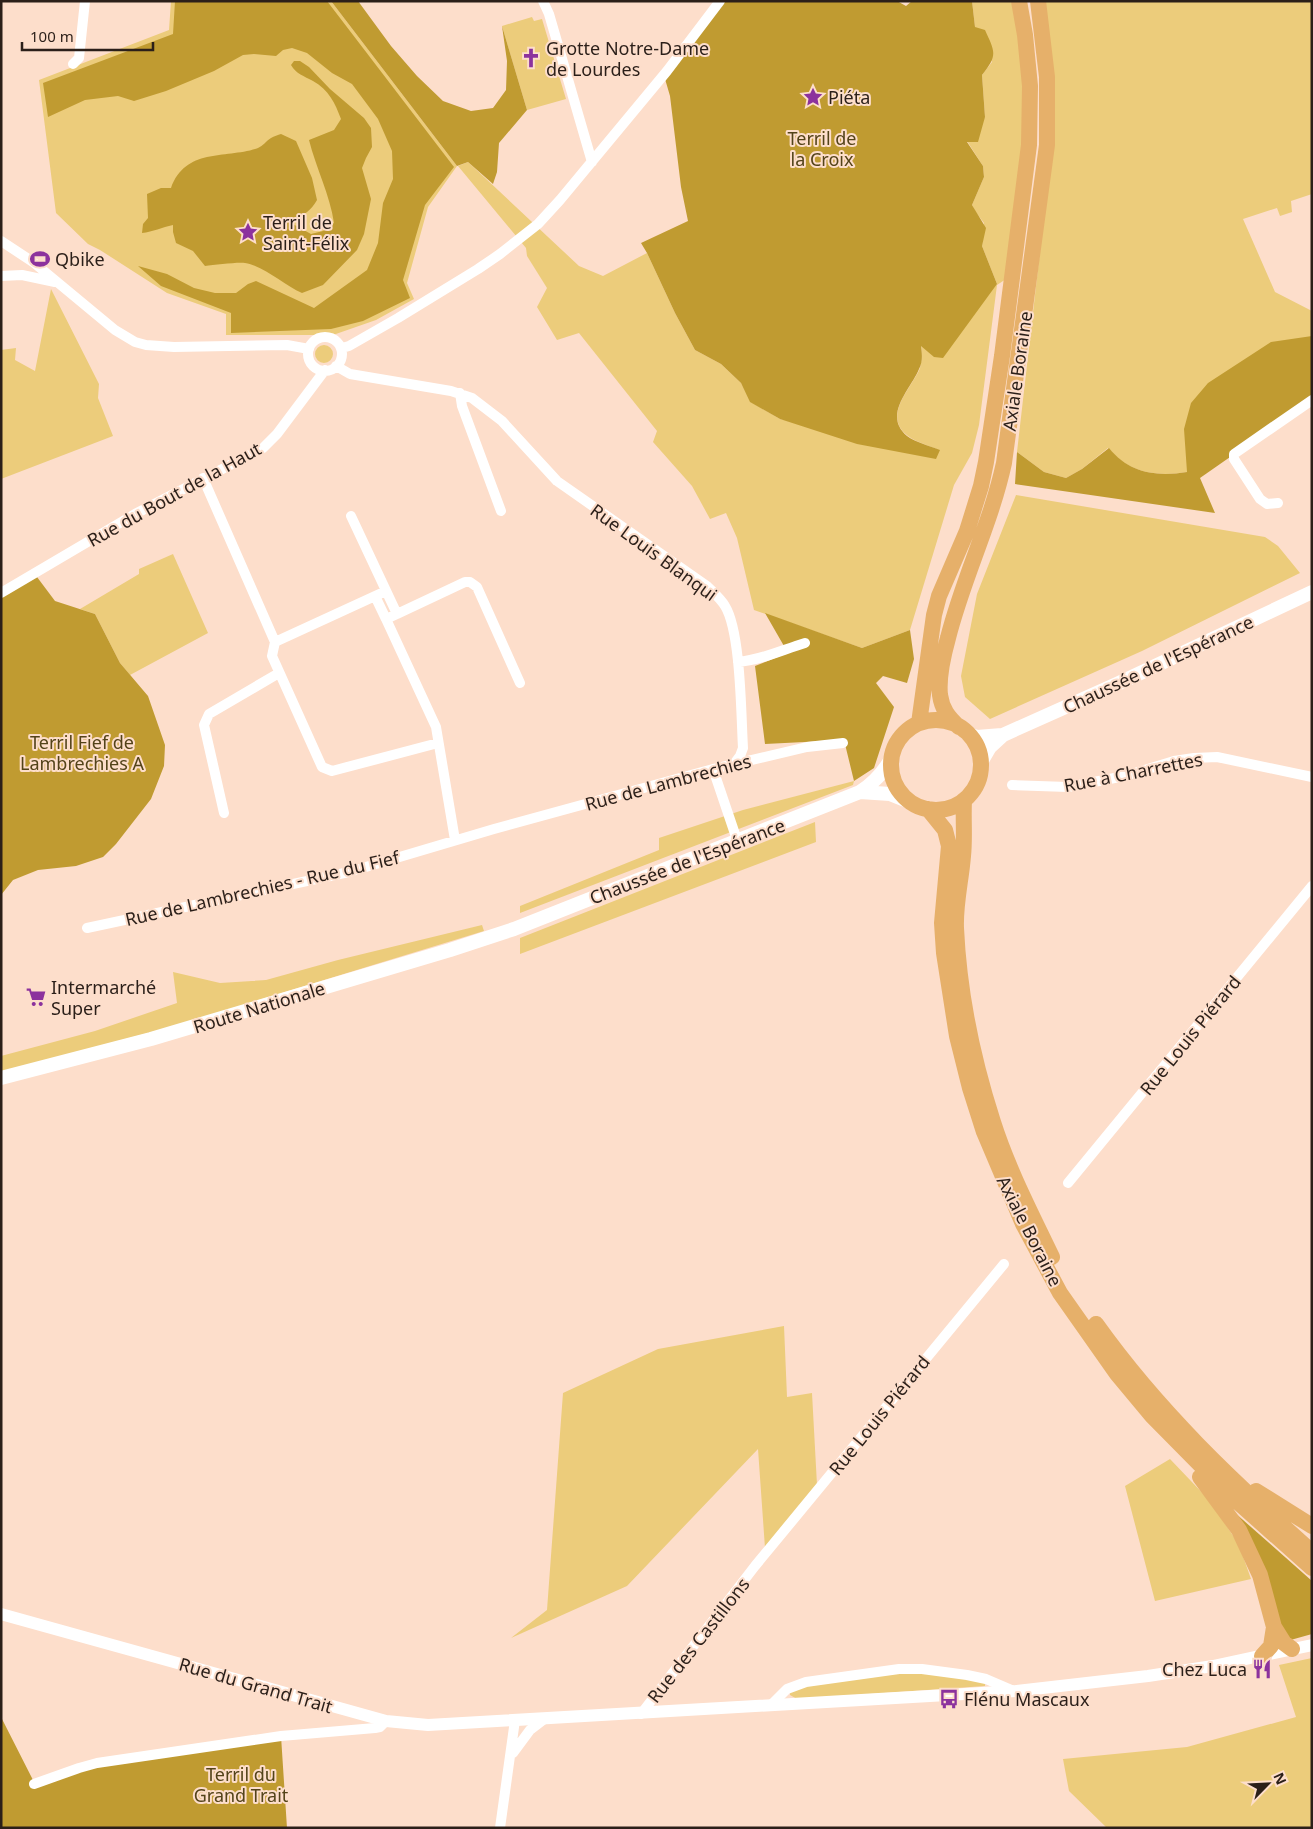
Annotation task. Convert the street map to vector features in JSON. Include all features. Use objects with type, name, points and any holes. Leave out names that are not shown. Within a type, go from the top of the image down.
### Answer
[{"type":"highway","name":"Axiale Boraine","points":[[919,723],[926,685],[934,615],[969,524],[981,486],[1002,356],[1029,145],[1030,86],[1025,35],[1019,1]]},
{"type":"highway","name":"Axiale Boraine","points":[[962,730],[948,717],[944,709],[940,696],[939,682],[955,607],[991,514],[1004,463],[1047,145],[1048,97],[1045,52],[1038,1]]},
{"type":"highway","points":[[932,720],[941,721],[962,730],[977,749],[980,764],[976,784],[964,800],[946,809],[928,810],[910,802],[902,795],[894,780],[891,759],[899,739],[919,723],[932,720]]},
{"type":"highway","name":"Axiale Boraine","points":[[964,800],[964,851],[956,906],[956,927],[960,969],[970,1028],[993,1121],[1007,1159],[1053,1260],[1074,1294],[1134,1375],[1204,1452],[1312,1552]]},
{"type":"highway","name":"Axiale Boraine","points":[[928,810],[945,830],[950,846],[942,923],[944,953],[957,1036],[970,1088],[984,1132],[1023,1224],[1060,1293],[1117,1374],[1171,1437],[1231,1496],[1312,1568]]},
{"type":"highway","points":[[1171,1437],[1239,1530],[1260,1575],[1274,1627],[1280,1638],[1292,1649]]},
{"type":"highway","points":[[1204,1452],[1255,1490],[1312,1526]]},
{"type":"highway","points":[[1262,1656],[1271,1646],[1274,1627]]},
{"type":"main road","name":"Chaussée de l'Espérance","points":[[1003,735],[1117,684],[1312,592]]},
{"type":"main road","points":[[962,730],[977,737],[1003,735]]},
{"type":"main road","points":[[980,764],[990,747],[1003,735]]},
{"type":"main road","points":[[860,792],[874,783],[891,759]]},
{"type":"main road","points":[[860,792],[890,794],[910,802]]},
{"type":"main road","name":"Chaussée de l'Espérance","points":[[514,929],[860,792]]},
{"type":"main road","name":"Route Nationale","points":[[1,1078],[151,1039],[450,950],[514,929]]},
{"type":"street","points":[[73,64],[79,58],[85,1]]},
{"type":"street","points":[[543,1],[549,14],[592,162]]},
{"type":"street","points":[[342,348],[349,346],[406,313],[478,269],[518,241],[538,224],[667,71],[720,1]]},
{"type":"street","points":[[1,241],[33,262],[115,330],[134,342],[174,347],[287,345],[309,349]]},
{"type":"street","points":[[1,276],[22,275],[56,282]]},
{"type":"street","points":[[322,338],[331,338],[342,348],[342,357],[336,366],[325,370],[316,368],[309,358],[309,349],[316,340],[322,338]]},
{"type":"street","name":"Rue Louis Blanqui","points":[[336,366],[350,374],[460,394],[484,405],[502,421],[557,482],[707,586],[726,606],[734,631],[738,662],[743,748],[734,764]]},
{"type":"street","name":"Rue du Bout de la Haut","points":[[1,593],[135,514],[263,448],[277,434],[325,370]]},
{"type":"street","points":[[460,394],[462,406],[501,511]]},
{"type":"street","points":[[1278,503],[1267,504],[1260,499],[1234,460],[1234,454],[1312,400]]},
{"type":"street","points":[[204,478],[275,642],[272,656],[322,767],[332,771],[438,743]]},
{"type":"street","points":[[352,516],[397,614]]},
{"type":"street","points":[[386,619],[464,582],[473,584],[477,587],[520,683]]},
{"type":"street","points":[[275,642],[386,591]]},
{"type":"street","points":[[375,596],[436,727],[455,840]]},
{"type":"street","points":[[738,662],[750,661],[805,643]]},
{"type":"street","points":[[224,813],[204,725],[209,714],[280,673]]},
{"type":"street","name":"Rue de Lambrechies","points":[[494,829],[713,769],[807,747],[843,743]]},
{"type":"street","name":"Rue à Charrettes","points":[[1012,785],[1068,787],[1125,776],[1174,762],[1194,758],[1217,757],[1312,777]]},
{"type":"street","points":[[713,769],[739,841]]},
{"type":"street","name":"Rue de Lambrechies - Rue du Fief","points":[[87,928],[349,872],[494,829]]},
{"type":"street","name":"Rue Louis Piérard","points":[[1068,1183],[1312,886]]},
{"type":"street","name":"Rue Louis Piérard","points":[[755,1566],[1004,1264]]},
{"type":"street","name":"Rue des Castillons","points":[[641,1714],[755,1566]]},
{"type":"street","name":"Rue du Grand Trait","points":[[1,1614],[386,1721],[428,1725],[543,1720],[1016,1691],[1148,1676],[1213,1666],[1312,1645]]},
{"type":"street","points":[[770,1706],[787,1689],[801,1683],[898,1669],[922,1668],[986,1678],[1016,1691]]},
{"type":"street","points":[[519,1720],[522,1738]]},
{"type":"street","points":[[500,1828],[509,1764],[519,1720]]},
{"type":"street","points":[[509,1764],[514,1749],[522,1738],[543,1720]]},
{"type":"street","points":[[34,1784],[97,1763],[272,1738],[375,1728],[380,1727],[386,1721]]},
{"type":"shaded area","name":"Qbike","points":[[171,1],[331,1],[457,166],[428,207],[407,283],[414,299],[376,320],[333,335],[226,335],[226,314],[167,293],[88,244],[56,213],[39,80],[169,30]]},
{"type":"shaded area","points":[[972,1],[1011,1],[1015,12],[1022,63],[1024,140],[1006,279],[997,285],[979,425],[972,453],[954,485],[910,630],[862,648],[754,610],[737,538],[726,513],[710,519],[692,486],[653,442],[657,431],[579,333],[557,340],[537,307],[547,288],[527,256],[526,248],[458,166],[468,162],[579,266],[603,276],[647,253],[675,313],[695,350],[721,364],[741,383],[751,402],[780,419],[939,450],[911,438],[900,428],[897,420],[901,402],[920,368],[921,345],[997,284],[982,246],[984,223],[972,205],[984,177],[983,166],[967,141],[985,117],[982,75],[992,62],[975,27]]},
{"type":"shaded area","points":[[1045,1],[1312,1],[1312,194],[1291,201],[1292,212],[1280,216],[1277,208],[1243,219],[1275,292],[1312,311],[1312,400],[1187,472],[1165,474],[1134,468],[1125,463],[1108,448],[1082,469],[1066,478],[1044,472],[1017,452],[1042,234]]},
{"type":"shaded area","points":[[532,17],[534,21],[542,19],[566,99],[527,110],[502,26]]},
{"type":"shaded area","points":[[51,289],[99,384],[98,398],[113,436],[1,479],[1,350],[16,348],[15,360],[35,371]]},
{"type":"shaded area","points":[[324,345],[330,348],[333,354],[330,360],[324,363],[318,360],[315,354],[318,348]]},
{"type":"shaded area","points":[[1016,495],[1265,537],[1278,546],[1300,573],[1142,651],[990,719],[965,697],[961,676],[977,594]]},
{"type":"shaded area","points":[[173,554],[208,633],[130,675],[120,663],[95,614],[80,609],[139,574],[139,569]]},
{"type":"shaded area","points":[[854,781],[853,785],[520,913],[520,906],[659,850],[659,838],[743,810]]},
{"type":"shaded area","points":[[815,822],[816,842],[520,954],[520,938]]},
{"type":"shaded area","points":[[482,925],[484,931],[171,1027],[1,1072],[1,1056],[95,1031],[177,1003],[173,972],[220,983],[266,980],[338,960]]},
{"type":"shaded area","points":[[784,1326],[787,1397],[812,1393],[817,1485],[765,1548],[758,1449],[627,1586],[511,1638],[547,1610],[563,1393],[658,1349]]},
{"type":"shaded area","points":[[1170,1459],[1211,1502],[1239,1545],[1251,1579],[1155,1601],[1125,1486]]},
{"type":"shaded area","points":[[1312,1658],[1312,1828],[1107,1828],[1069,1791],[1063,1759],[1187,1747],[1296,1717],[1279,1665]]},
{"type":"shaded area","points":[[920,1670],[985,1683],[985,1686],[797,1699],[790,1695],[793,1687]]},
{"type":"green space","points":[[175,1],[327,1],[454,167],[425,205],[403,280],[410,298],[363,321],[331,329],[231,333],[231,313],[161,286],[138,266],[167,274],[194,288],[215,293],[236,293],[248,284],[256,281],[314,308],[367,270],[378,243],[383,203],[393,179],[392,151],[378,119],[352,84],[332,73],[307,53],[292,48],[283,50],[276,56],[243,55],[214,71],[166,91],[134,101],[118,96],[85,100],[48,117],[43,83],[173,34]]},
{"type":"green space","points":[[331,1],[358,1],[391,46],[417,76],[443,101],[471,111],[493,108],[506,90],[507,61],[502,26],[527,110],[499,143],[497,172],[493,184],[468,162],[457,166]]},
{"type":"green space","name":"Terril de la Croix","points":[[717,1],[897,1],[906,6],[912,1],[972,1],[975,27],[985,30],[993,49],[993,58],[982,75],[985,117],[978,142],[967,142],[983,166],[984,177],[972,205],[986,228],[982,246],[997,284],[943,358],[934,357],[921,346],[922,358],[920,366],[901,402],[897,419],[900,428],[910,438],[940,450],[936,459],[857,444],[780,419],[750,402],[741,383],[721,364],[695,350],[641,243],[688,221],[681,187],[670,96],[663,72]]},
{"type":"green space","points":[[294,61],[300,61],[309,67],[330,89],[364,118],[371,128],[372,147],[362,168],[371,199],[364,234],[357,250],[323,285],[302,293],[267,272],[245,263],[205,266],[193,251],[176,243],[173,225],[142,233],[143,224],[148,218],[147,194],[161,188],[171,188],[178,175],[186,166],[208,157],[258,148],[271,138],[281,134],[296,141],[312,178],[317,200],[310,210],[292,220],[291,223],[311,234],[323,231],[334,223],[309,140],[334,130],[341,119],[334,102],[327,93],[319,85],[295,71],[291,65]]},
{"type":"green space","points":[[1312,336],[1312,400],[1200,478],[1215,513],[1015,484],[1017,452],[1044,472],[1066,478],[1082,469],[1109,448],[1125,463],[1134,468],[1165,474],[1187,472],[1184,429],[1191,403],[1208,383],[1271,342]]},
{"type":"green space","name":"Terril Fief de Lambrechies A","points":[[34,573],[55,601],[95,614],[120,663],[148,696],[165,745],[164,766],[151,799],[116,844],[103,857],[76,866],[38,870],[13,880],[1,895],[1,593]]},
{"type":"green space","points":[[765,613],[862,648],[910,630],[914,659],[907,683],[883,676],[876,683],[894,707],[874,768],[854,781],[844,740],[765,744],[755,666],[788,653]]},
{"type":"green space","points":[[1234,1512],[1312,1581],[1312,1634],[1287,1641]]},
{"type":"green space","name":"Terril du Grand Trait","points":[[1,1717],[35,1784],[79,1768],[281,1736],[287,1828],[1,1828]]},
{"type":"place","name":"Grotte Notre-Dame de Lourdes","points":[[531,58]]},
{"type":"place","name":"Piéta","points":[[813,97]]},
{"type":"place","name":"Terril de Saint-Félix","points":[[248,232]]},
{"type":"place","name":"Qbike","points":[[40,259]]},
{"type":"place","name":"Intermarché Super","points":[[36,997]]},
{"type":"place","name":"Chez Luca","points":[[1262,1669]]},
{"type":"place","name":"Flénu Mascaux","points":[[949,1699]]}]
